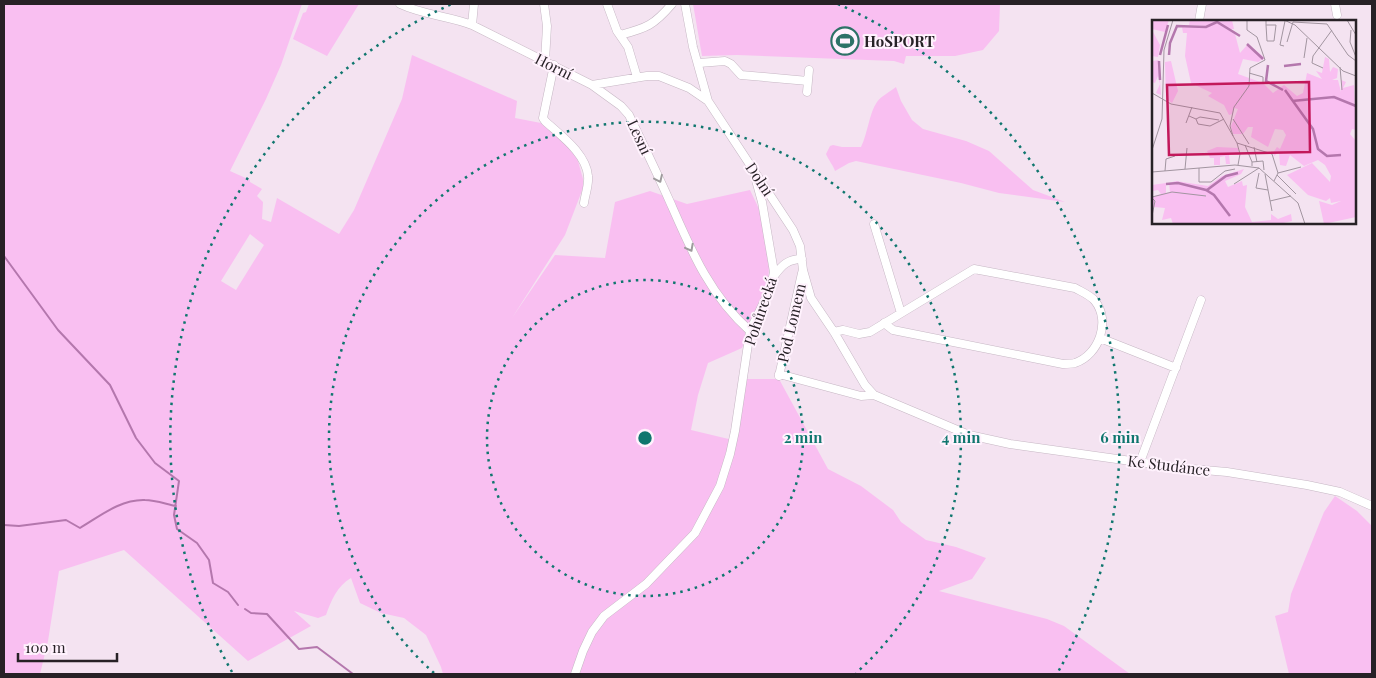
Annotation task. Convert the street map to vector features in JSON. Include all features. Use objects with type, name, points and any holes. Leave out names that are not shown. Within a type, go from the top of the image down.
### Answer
[{"type":"street","name":"Horní","points":[[400,4],[411,9],[472,25],[592,85]]},
{"type":"street","points":[[472,25],[474,4]]},
{"type":"street","points":[[544,4],[547,26],[545,61]]},
{"type":"street","points":[[607,4],[614,24],[628,47],[637,77]]},
{"type":"street","points":[[620,35],[647,27],[656,22],[672,4]]},
{"type":"street","name":"Dolní","points":[[685,4],[708,101],[793,230],[800,246],[803,270],[811,298],[834,332],[865,385],[874,395]]},
{"type":"street","points":[[1199,20],[1202,4]]},
{"type":"street","points":[[1335,4],[1337,15]]},
{"type":"street","points":[[699,63],[726,61],[741,75],[808,81]]},
{"type":"street","points":[[554,65],[543,118],[569,143],[584,161],[588,176],[584,204]]},
{"type":"street","points":[[807,92],[809,70]]},
{"type":"street","points":[[592,85],[637,77],[659,76],[673,80],[695,91],[708,101]]},
{"type":"street","name":"Lesní","points":[[592,85],[621,106],[629,115],[688,244],[714,290],[736,319],[750,331]]},
{"type":"street","name":"Pohůrecká","points":[[575,674],[592,632],[604,616],[646,584],[695,533],[720,486],[733,439],[750,331],[771,288],[774,276],[773,260],[762,202],[752,166]]},
{"type":"street","points":[[874,224],[902,313]]},
{"type":"street","points":[[774,276],[781,266],[788,262],[802,259]]},
{"type":"street","points":[[834,332],[843,330],[865,334],[974,269],[1075,288],[1086,293],[1095,301],[1100,311],[1102,325],[1100,338],[1085,358],[1075,363],[1063,364],[893,330],[884,323]]},
{"type":"street","name":"Pod Lomem","points":[[803,270],[779,375],[861,396],[874,395]]},
{"type":"street","points":[[1140,462],[1201,300]]},
{"type":"street","points":[[1100,338],[1176,368]]},
{"type":"street","name":"Ke Studánce","points":[[874,395],[968,435],[1010,444],[1227,472],[1307,485],[1340,492],[1372,506]]},
{"type":"shaded area","points":[[4,4],[302,4],[281,65],[230,171],[250,180],[250,182],[262,189],[257,196],[263,202],[262,219],[271,222],[277,198],[339,234],[354,210],[402,99],[412,55],[517,101],[515,118],[541,123],[556,134],[578,161],[583,179],[583,188],[565,235],[512,318],[555,255],[605,258],[615,202],[650,191],[687,204],[750,190],[760,211],[769,267],[768,285],[742,348],[708,363],[698,395],[691,430],[737,441],[746,379],[779,379],[828,469],[861,486],[893,510],[901,522],[926,540],[956,547],[986,558],[972,579],[939,591],[1047,619],[1064,626],[1130,674],[443,674],[426,635],[404,618],[381,613],[360,603],[351,578],[338,590],[332,599],[326,615],[318,618],[294,611],[311,626],[248,661],[124,550],[59,571],[48,641],[40,674],[4,674]],"holes":[[[250,234],[264,245],[236,290],[221,281]]]},
{"type":"shaded area","points":[[309,4],[359,4],[327,56],[293,39],[303,13],[306,12]]},
{"type":"shaded area","name":"HoSPORT","points":[[693,4],[1000,4],[999,31],[983,50],[955,56],[906,56],[904,64],[894,61],[737,55],[702,56]]},
{"type":"shaded area","points":[[896,87],[901,101],[912,120],[923,129],[966,141],[989,151],[1033,190],[1065,202],[999,193],[856,161],[835,171],[826,154],[830,146],[861,147],[874,107],[881,98]]},
{"type":"shaded area","points":[[1335,496],[1357,511],[1372,526],[1372,674],[1289,674],[1275,616],[1288,612],[1291,594],[1324,512]]},
{"type":"waterway","points":[[4,256],[58,330],[110,385],[136,438],[155,463],[179,481],[174,515],[177,529],[197,543],[209,560],[213,583],[228,592],[238,605]]},
{"type":"waterway","points":[[4,525],[19,526],[66,520],[80,528],[111,509],[136,500],[157,501],[176,506]]},
{"type":"waterway","points":[[245,609],[251,613],[267,614],[299,649],[317,647],[353,674]]},
{"type":"place","name":"HoSPORT","points":[[845,41]]}]
